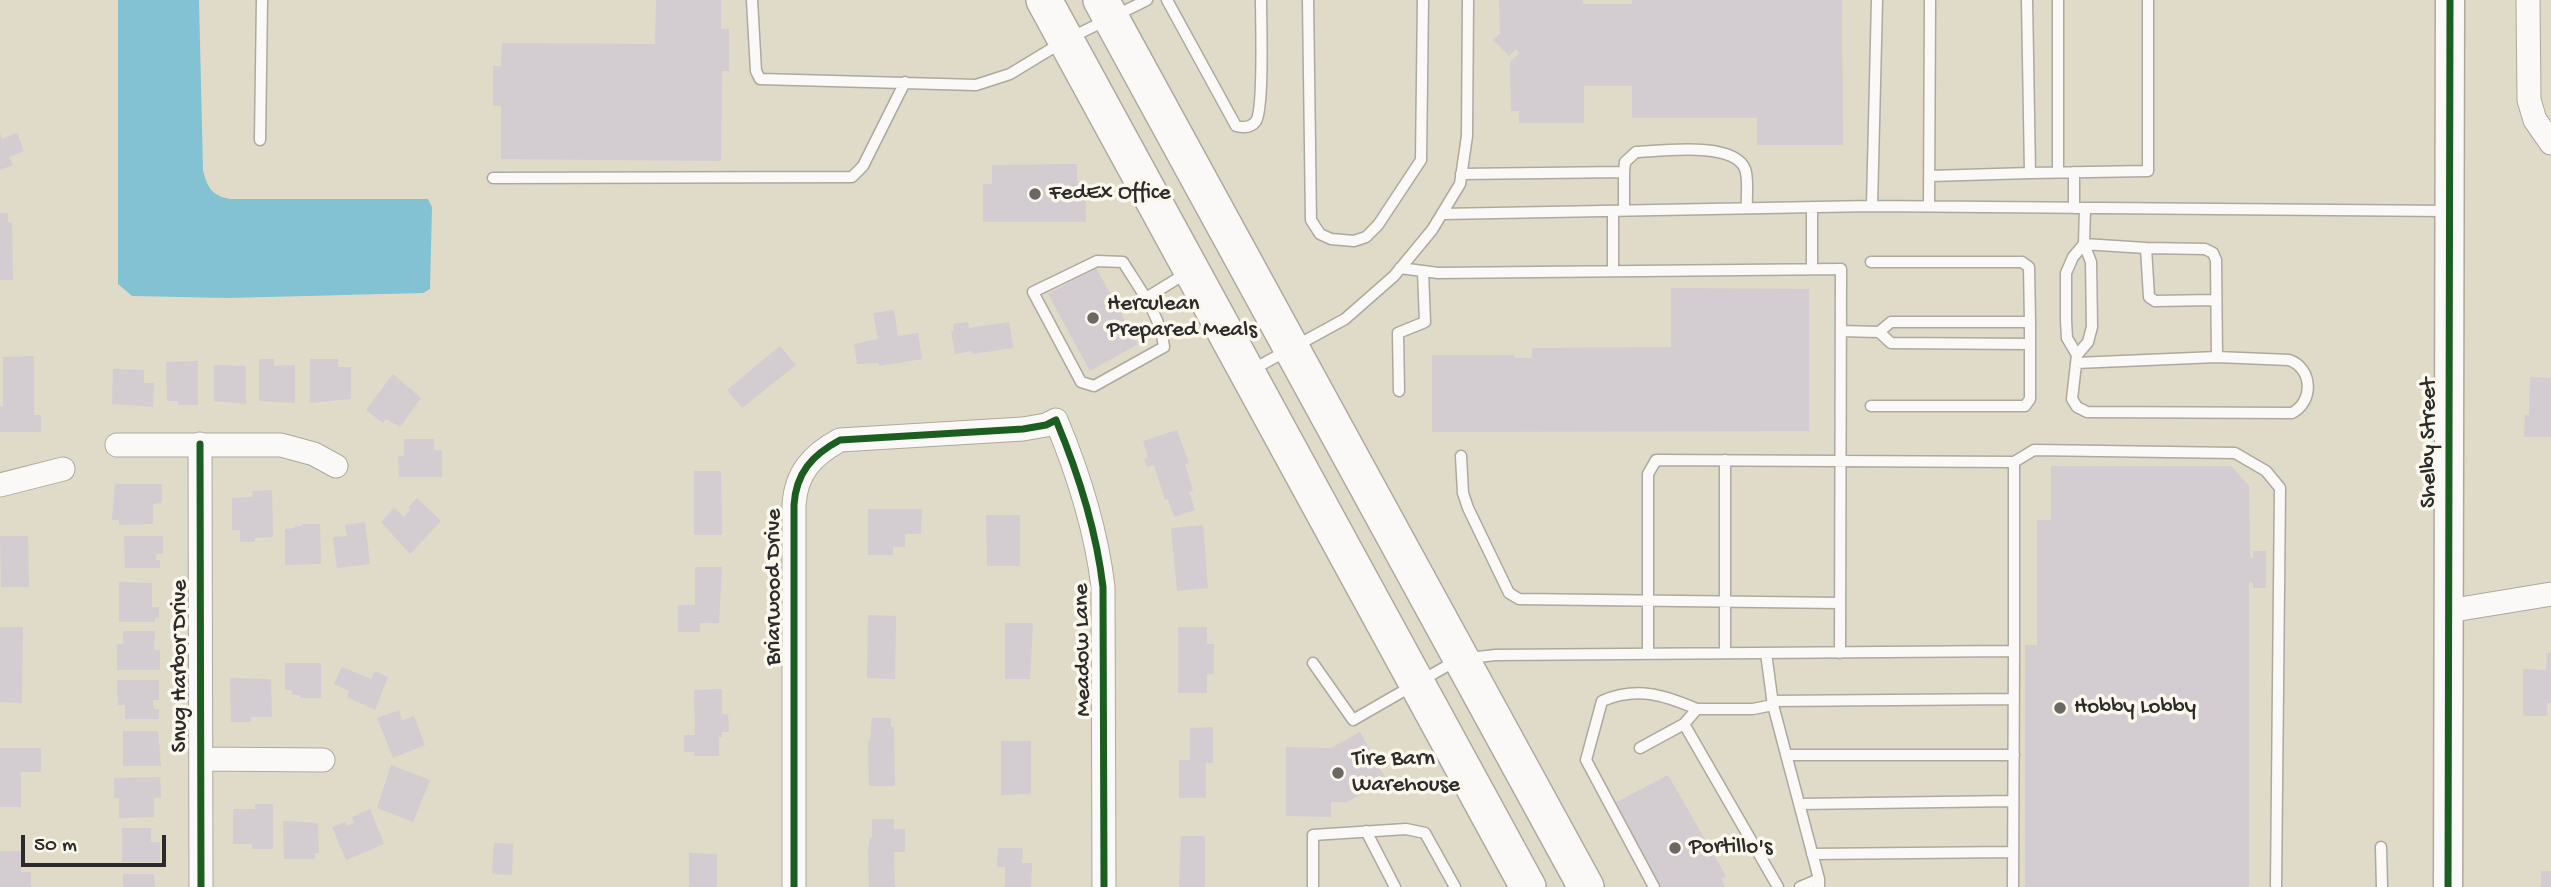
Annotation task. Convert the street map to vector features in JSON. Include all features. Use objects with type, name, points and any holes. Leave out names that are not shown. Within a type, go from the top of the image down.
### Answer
[{"type":"main road","points":[[1044,0],[1528,887]]},
{"type":"main road","points":[[1106,10],[1586,887]]},
{"type":"street","name":"Shelby Street","points":[[2448,887],[2450,0]]},
{"type":"street","points":[[2528,0],[2529,100],[2535,120],[2551,143]]},
{"type":"street","name":"Briarwood Drive","points":[[793,887],[794,505],[796,486],[804,469],[816,455],[839,440],[1023,429],[1046,425],[1056,420]]},
{"type":"street","name":"Meadow Lane","points":[[1056,420],[1071,454],[1088,507],[1100,559],[1103,587],[1104,887]]},
{"type":"street","name":"Snug Harbor Drive","points":[[200,444],[201,887]]},
{"type":"street","points":[[117,445],[281,445],[314,454],[336,466]]},
{"type":"street","points":[[0,485],[63,469]]},
{"type":"street","points":[[2448,611],[2551,594]]},
{"type":"street","points":[[201,759],[323,760]]},
{"type":"lane","points":[[260,139],[262,0]]},
{"type":"lane","points":[[752,0],[756,71],[760,79],[976,85],[1010,74],[1066,40],[1106,10],[1147,0]]},
{"type":"lane","points":[[1167,0],[1236,126],[1244,128],[1251,126],[1259,111],[1262,65],[1261,0]]},
{"type":"lane","points":[[1308,0],[1311,220],[1320,234],[1345,241],[1366,237],[1378,225],[1420,160],[1423,0]]},
{"type":"lane","points":[[1247,372],[1345,319],[1400,268],[1432,230],[1460,184],[1467,136],[1468,0]]},
{"type":"lane","points":[[1871,206],[1877,0]]},
{"type":"lane","points":[[1930,0],[1930,206]]},
{"type":"lane","points":[[2027,0],[2031,173]]},
{"type":"lane","points":[[2058,0],[2058,173]]},
{"type":"lane","points":[[1930,176],[2148,171],[2147,0]]},
{"type":"lane","points":[[493,178],[852,177],[863,166],[905,82]]},
{"type":"lane","points":[[1613,271],[1625,162],[1636,152],[1716,150],[1735,157],[1745,170],[1747,208]]},
{"type":"lane","points":[[1461,174],[1624,172]]},
{"type":"lane","points":[[2074,172],[2084,244],[2091,262],[2092,327],[2088,342],[2077,359],[2072,399],[2077,407],[2087,412],[2292,413],[2300,409],[2306,400],[2308,387],[2306,374],[2299,363],[2289,360],[2217,357],[2077,359]]},
{"type":"lane","points":[[1442,214],[1871,206],[2450,211]]},
{"type":"lane","points":[[1812,207],[1812,270]]},
{"type":"lane","points":[[2084,244],[2205,249],[2213,253],[2216,260],[2217,357]]},
{"type":"lane","points":[[2077,359],[2067,338],[2066,273],[2073,257],[2084,244]]},
{"type":"lane","points":[[2146,248],[2149,297],[2155,302],[2215,300]]},
{"type":"lane","points":[[1097,261],[1123,262],[1146,298],[1162,333],[1164,347],[1094,386],[1081,382],[1033,292],[1097,261]]},
{"type":"lane","points":[[1871,262],[2022,262],[2029,267],[2030,323],[2030,399],[2025,406],[1871,405]]},
{"type":"lane","points":[[1400,268],[1438,273],[1841,269],[1840,653]]},
{"type":"lane","points":[[1146,298],[1191,270]]},
{"type":"lane","points":[[1399,391],[1398,333],[1425,321],[1423,271]]},
{"type":"lane","points":[[1841,331],[1879,331],[1891,323],[2030,323]]},
{"type":"lane","points":[[1879,331],[1891,344],[2030,344]]},
{"type":"lane","points":[[1648,654],[1648,474],[1656,460],[2014,462],[2034,450],[2235,453],[2266,471],[2280,488],[2276,887]]},
{"type":"lane","points":[[1461,456],[1463,494],[1509,593],[1519,599],[1840,603]]},
{"type":"lane","points":[[1725,460],[1725,653]]},
{"type":"lane","points":[[2013,887],[2014,462]]},
{"type":"lane","points":[[1313,663],[1353,720],[1460,659],[1496,655],[2014,651]]},
{"type":"lane","points":[[1766,653],[1772,703],[1819,883],[1800,887]]},
{"type":"lane","points":[[1654,887],[1586,760],[1602,701],[1619,694],[1657,694],[1697,709],[1753,709],[1772,703],[2014,699]]},
{"type":"lane","points":[[1640,748],[1684,724],[1697,709]]},
{"type":"lane","points":[[1684,724],[1778,887]]},
{"type":"lane","points":[[1786,755],[2014,755]]},
{"type":"lane","points":[[1799,804],[2013,802]]},
{"type":"lane","points":[[1313,887],[1312,835],[1406,829],[1425,834],[1455,887]]},
{"type":"lane","points":[[1366,831],[1395,887]]},
{"type":"lane","points":[[2381,847],[2382,887]]},
{"type":"lane","points":[[1812,853],[2013,852]]},
{"type":"water","points":[[118,0],[199,0],[203,170],[206,181],[215,193],[230,199],[428,199],[432,207],[430,289],[423,293],[228,298],[132,296],[118,284]]},
{"type":"building","points":[[656,0],[721,0],[721,29],[729,29],[729,71],[722,71],[721,161],[501,159],[501,106],[493,106],[493,66],[501,66],[502,43],[655,44]]},
{"type":"building","points":[[1499,0],[1583,0],[1583,4],[1632,4],[1632,0],[1842,0],[1843,145],[1757,145],[1757,118],[1632,118],[1632,86],[1584,86],[1584,123],[1519,123],[1519,111],[1511,111],[1510,62],[1520,53],[1516,49],[1509,56],[1493,40],[1500,33]]},
{"type":"building","points":[[0,133],[2,139],[17,133],[24,151],[9,157],[13,165],[0,170]]},
{"type":"building","points":[[1077,164],[1077,181],[1086,181],[1086,222],[983,222],[983,184],[992,184],[992,165]]},
{"type":"building","points":[[0,213],[8,213],[8,222],[12,222],[13,280],[0,280]]},
{"type":"building","points":[[1096,268],[1138,344],[1090,371],[1048,294]]},
{"type":"building","points":[[1671,288],[1809,289],[1809,431],[1432,432],[1432,355],[1514,355],[1514,358],[1532,358],[1532,348],[1671,347]]},
{"type":"building","points":[[894,310],[898,336],[918,333],[922,359],[879,366],[878,363],[857,364],[854,344],[878,339],[873,313]]},
{"type":"building","points":[[968,322],[969,328],[1009,322],[1013,348],[955,354],[951,331],[954,331],[953,324]]},
{"type":"building","points":[[780,346],[796,365],[742,408],[727,390]]},
{"type":"building","points":[[34,356],[34,415],[41,415],[41,432],[0,432],[3,357]]},
{"type":"building","points":[[259,359],[274,359],[274,366],[295,365],[295,403],[259,401]]},
{"type":"building","points":[[310,359],[338,359],[338,367],[351,367],[351,399],[310,403]]},
{"type":"building","points":[[198,361],[198,405],[178,405],[178,401],[167,401],[166,362]]},
{"type":"building","points":[[214,365],[246,366],[246,404],[214,401]]},
{"type":"building","points":[[113,369],[144,370],[144,383],[154,383],[153,407],[112,404]]},
{"type":"building","points":[[393,374],[421,398],[400,427],[386,419],[383,423],[366,410]]},
{"type":"building","points":[[2530,377],[2551,378],[2551,437],[2524,437],[2525,415],[2529,415]]},
{"type":"building","points":[[1177,430],[1189,463],[1185,464],[1195,510],[1174,517],[1168,499],[1165,500],[1154,465],[1147,467],[1144,459],[1148,457],[1143,441]]},
{"type":"building","points":[[404,439],[434,439],[434,450],[442,450],[442,477],[399,477],[398,456],[404,456]]},
{"type":"building","points":[[2051,466],[2231,466],[2249,486],[2250,558],[2253,558],[2253,551],[2266,551],[2266,588],[2253,588],[2253,582],[2249,582],[2249,887],[2025,887],[2025,645],[2037,645],[2037,520],[2051,520]]},
{"type":"building","points":[[694,471],[721,471],[722,535],[694,535]]},
{"type":"building","points":[[115,484],[162,484],[162,503],[153,504],[153,524],[119,525],[119,520],[112,520]]},
{"type":"building","points":[[272,490],[273,537],[255,538],[255,542],[240,542],[240,530],[232,530],[232,498],[253,497],[252,491]]},
{"type":"building","points":[[417,498],[441,521],[410,554],[381,522],[394,508],[404,517]]},
{"type":"building","points":[[868,509],[922,509],[921,534],[905,534],[905,547],[893,547],[893,555],[868,555]]},
{"type":"building","points":[[986,515],[1020,515],[1020,566],[987,566]]},
{"type":"building","points":[[365,522],[370,564],[337,568],[333,537],[347,536],[345,525]]},
{"type":"building","points":[[302,524],[320,524],[321,564],[285,565],[285,529]]},
{"type":"building","points":[[1203,525],[1208,588],[1177,591],[1171,528]]},
{"type":"building","points":[[0,536],[28,536],[29,587],[1,587]]},
{"type":"building","points":[[124,536],[163,536],[163,554],[156,554],[156,560],[160,560],[160,568],[125,568]]},
{"type":"building","points":[[695,567],[722,567],[719,623],[700,623],[700,632],[678,632],[678,605],[695,605]]},
{"type":"building","points":[[119,582],[152,583],[152,607],[159,607],[159,618],[155,618],[155,622],[119,622]]},
{"type":"building","points":[[868,615],[896,616],[895,679],[867,678]]},
{"type":"building","points":[[1005,623],[1033,623],[1030,679],[1005,679]]},
{"type":"building","points":[[0,627],[23,627],[22,703],[0,702]]},
{"type":"building","points":[[1178,627],[1207,627],[1207,644],[1214,644],[1214,674],[1207,674],[1207,693],[1178,693]]},
{"type":"building","points":[[123,631],[155,631],[154,650],[160,650],[160,670],[117,670],[117,644],[123,644]]},
{"type":"building","points":[[2547,653],[2551,653],[2551,703],[2547,703],[2547,716],[2523,716],[2523,669],[2546,670]]},
{"type":"building","points":[[285,663],[321,663],[321,698],[300,698],[300,695],[292,695],[292,690],[285,690]]},
{"type":"building","points":[[342,667],[371,679],[375,671],[388,677],[375,710],[347,697],[349,691],[334,684]]},
{"type":"building","points":[[230,678],[271,679],[272,717],[251,717],[251,722],[231,722]]},
{"type":"building","points":[[117,680],[159,680],[159,700],[153,700],[154,709],[159,709],[159,719],[125,719],[125,705],[118,705]]},
{"type":"building","points":[[722,689],[722,714],[728,714],[729,732],[722,732],[722,737],[719,737],[719,756],[694,756],[694,752],[684,752],[684,735],[695,735],[694,690]]},
{"type":"building","points":[[399,710],[402,721],[414,716],[425,745],[393,758],[377,718]]},
{"type":"building","points":[[872,718],[891,718],[891,727],[894,727],[895,786],[869,786],[868,741]]},
{"type":"building","points":[[1213,727],[1213,763],[1206,763],[1206,798],[1179,798],[1179,760],[1190,760],[1190,728]]},
{"type":"building","points":[[123,731],[158,731],[161,766],[123,766]]},
{"type":"building","points":[[1360,732],[1387,781],[1347,802],[1331,802],[1331,817],[1286,816],[1286,747],[1331,748]]},
{"type":"building","points":[[1001,741],[1031,741],[1031,794],[1001,795]]},
{"type":"building","points":[[0,748],[41,748],[41,772],[21,772],[21,807],[0,807]]},
{"type":"building","points":[[391,765],[430,780],[413,822],[377,808]]},
{"type":"building","name":"Portillo's","points":[[1668,775],[1726,876],[1721,879],[1725,887],[1661,887],[1615,803]]},
{"type":"building","points":[[160,777],[161,798],[154,798],[154,817],[119,818],[119,798],[114,798],[114,778]]},
{"type":"building","points":[[255,804],[273,804],[273,849],[252,849],[252,844],[233,844],[233,809],[255,809]]},
{"type":"building","points":[[370,809],[384,844],[346,860],[332,827],[345,822],[347,826],[354,823],[352,817]]},
{"type":"building","points":[[872,819],[894,819],[894,829],[905,829],[905,852],[894,852],[895,887],[869,887],[868,851],[872,838]]},
{"type":"building","points":[[283,821],[318,823],[319,853],[315,853],[315,859],[284,859]]},
{"type":"building","points":[[122,828],[151,828],[151,842],[160,842],[160,862],[122,862]]},
{"type":"building","points":[[1181,836],[1205,836],[1205,887],[1179,887]]},
{"type":"building","points":[[494,843],[513,844],[512,875],[492,874]]},
{"type":"building","points":[[998,848],[1023,848],[1022,863],[1032,863],[1031,887],[1005,887],[1005,867],[997,867]]},
{"type":"building","points":[[0,851],[21,851],[21,872],[31,872],[31,887],[0,887]]},
{"type":"building","points":[[689,853],[717,854],[717,887],[689,887]]},
{"type":"building","points":[[2541,871],[2551,871],[2551,887],[2541,887]]},
{"type":"building","points":[[123,874],[154,874],[155,887],[123,887]]},
{"type":"cycle path","points":[[2448,887],[2450,0]]},
{"type":"cycle path","points":[[794,887],[794,505],[802,474],[821,452],[840,440],[1023,429],[1046,425],[1056,420],[1086,502],[1103,587],[1104,887]]},
{"type":"cycle path","points":[[200,444],[201,887]]},
{"type":"place","name":"FedEx Office","points":[[1035,194]]},
{"type":"place","name":"Herculean Prepared Meals","points":[[1093,318]]},
{"type":"place","name":"Hobby Lobby","points":[[2060,708]]},
{"type":"place","name":"Tire Barn Warehouse","points":[[1338,773]]},
{"type":"place","name":"Portillo's","points":[[1675,848]]}]
